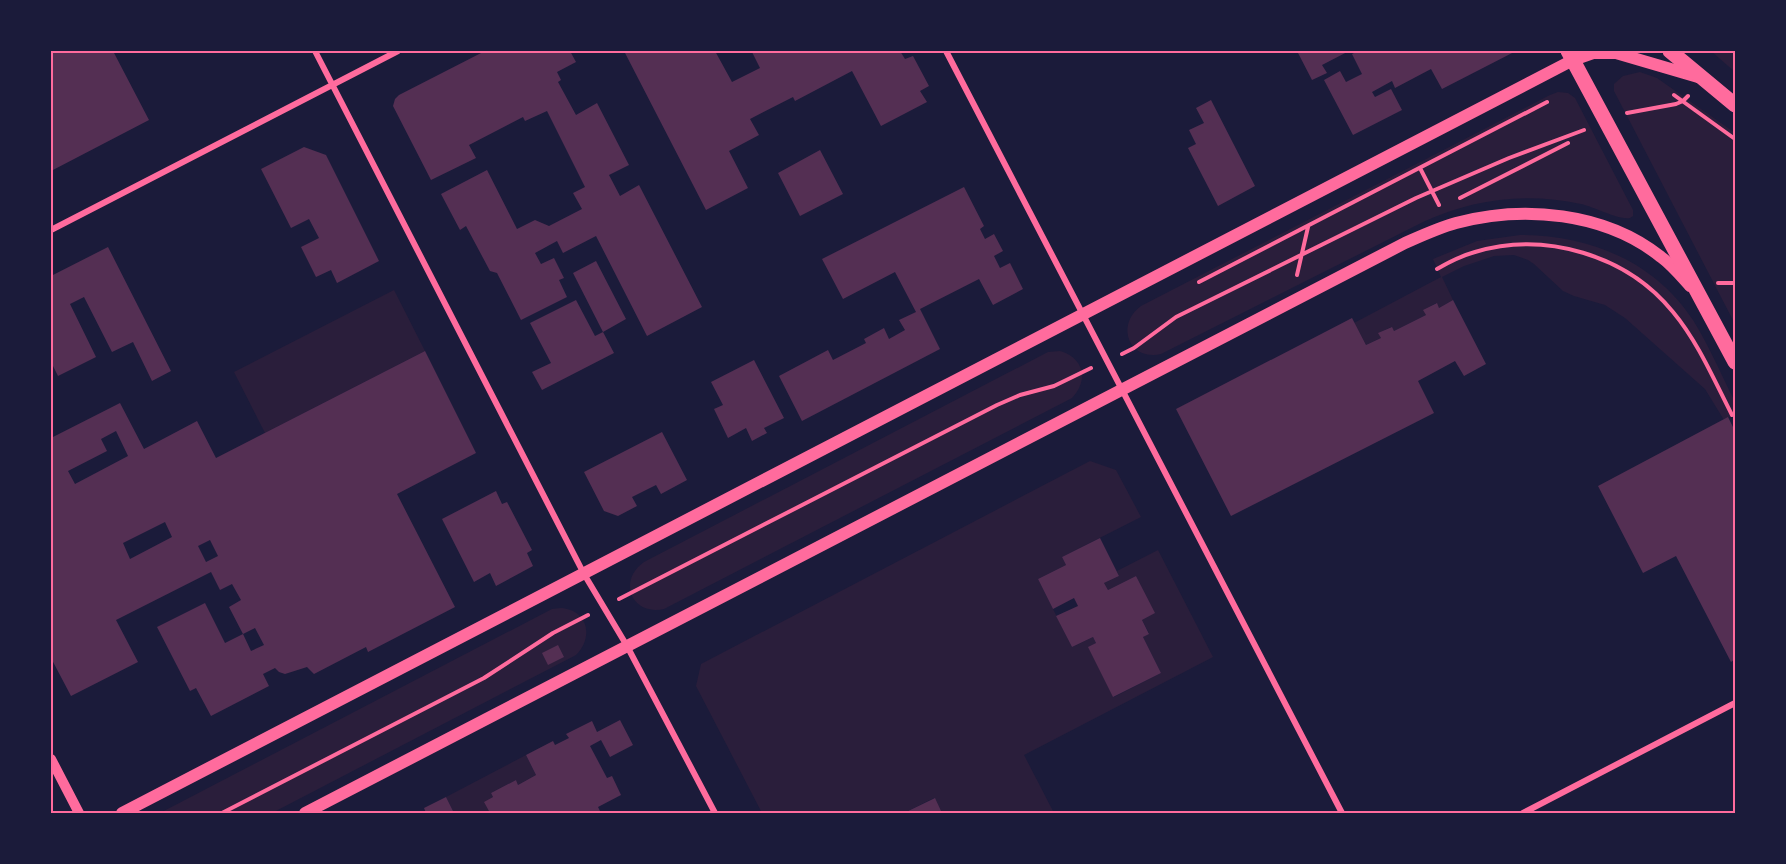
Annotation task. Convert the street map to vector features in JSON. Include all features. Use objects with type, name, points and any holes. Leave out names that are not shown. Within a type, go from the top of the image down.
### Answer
[{"type":"main road","points":[[1670,51],[1735,105]]},
{"type":"main road","points":[[122,813],[1083,315],[1571,56],[1616,53],[1702,78]]},
{"type":"main road","points":[[1571,56],[1701,298],[1731,349],[1735,362]]},
{"type":"main road","points":[[305,813],[1405,243],[1454,223],[1512,214],[1539,214],[1562,216],[1608,228],[1629,236],[1662,258],[1701,298]]},
{"type":"street","points":[[315,51],[584,574],[627,646],[714,813]]},
{"type":"street","points":[[51,230],[398,51]]},
{"type":"street","points":[[946,51],[1342,813]]},
{"type":"street","points":[[1523,813],[1735,703]]},
{"type":"street","points":[[51,759],[79,813]]},
{"type":"path","points":[[1674,94],[1735,139]]},
{"type":"path","points":[[1626,113],[1676,104],[1685,100]]},
{"type":"path","points":[[1195,284],[1547,102]]},
{"type":"path","points":[[1134,348],[1180,315],[1432,191],[1590,127]]},
{"type":"path","points":[[1420,168],[1440,208]]},
{"type":"path","points":[[1296,280],[1308,226]]},
{"type":"path","points":[[1437,268],[1477,251],[1501,246],[1525,245],[1548,246],[1587,254],[1624,269],[1652,289],[1678,318],[1695,343],[1732,415]]},
{"type":"path","points":[[1716,283],[1735,283]]},
{"type":"path","points":[[631,593],[997,405],[1020,395],[1054,386],[1082,372]]},
{"type":"path","points":[[222,813],[484,678],[548,636],[582,619]]},
{"type":"shaded area","points":[[1711,51],[1735,51],[1735,72]]},
{"type":"shaded area","points":[[1640,72],[1657,78],[1735,133],[1735,324],[1614,91],[1614,84],[1623,76]]},
{"type":"shaded area","points":[[1558,92],[1568,93],[1575,98],[1633,210],[1633,216],[1630,218],[1619,217],[1561,200],[1520,198],[1480,203],[1423,222],[1161,354],[1150,355],[1141,352],[1129,340],[1127,331],[1129,322],[1141,306]]},
{"type":"shaded area","points":[[1520,235],[1546,236],[1595,246],[1618,255],[1659,282],[1677,299],[1699,330],[1735,402],[1735,414],[1724,420],[1705,389],[1625,318],[1605,305],[1563,291],[1534,264],[1514,255],[1494,256],[1464,266],[1442,277],[1453,300],[1439,308],[1436,303],[1424,310],[1426,315],[1394,331],[1391,327],[1379,333],[1381,338],[1366,345],[1354,323],[1441,277],[1433,259],[1477,241]]},
{"type":"shaded area","points":[[394,290],[425,351],[265,433],[234,372]]},
{"type":"shaded area","points":[[1060,351],[1074,359],[1081,370],[1081,384],[1072,398],[664,609],[653,610],[636,602],[630,587],[631,578],[644,562],[1048,352]]},
{"type":"shaded area","points":[[1090,461],[1116,470],[1141,517],[1062,557],[1066,565],[1038,579],[1072,647],[1093,637],[1096,643],[1089,647],[1114,697],[1161,673],[1143,637],[1149,633],[1142,620],[1154,613],[1136,576],[1108,590],[1104,583],[1119,576],[1117,571],[1158,550],[1213,657],[1024,755],[1054,813],[942,813],[934,798],[904,813],[762,813],[696,686],[701,664]]},
{"type":"shaded area","points":[[561,608],[577,614],[585,625],[585,640],[576,655],[272,813],[160,813],[552,609]]},
{"type":"shaded area","points":[[526,755],[536,775],[518,785],[516,780],[491,793],[493,797],[485,802],[490,813],[454,813],[446,797]]},
{"type":"building","points":[[51,51],[113,51],[149,120],[51,171]]},
{"type":"building","points":[[485,51],[570,51],[576,62],[557,72],[561,80],[558,82],[576,115],[597,103],[629,165],[609,175],[620,196],[639,185],[702,307],[647,336],[596,236],[563,253],[557,241],[535,253],[541,264],[554,258],[564,278],[559,280],[567,297],[521,320],[497,273],[490,271],[466,226],[460,230],[441,194],[487,170],[517,229],[535,220],[549,226],[582,209],[573,193],[585,187],[547,111],[525,121],[523,117],[469,145],[476,158],[431,180],[393,106],[399,95]]},
{"type":"building","points":[[624,51],[715,51],[732,82],[760,68],[752,52],[754,51],[900,51],[905,59],[913,56],[929,86],[920,91],[927,102],[881,126],[852,71],[795,101],[793,97],[750,119],[759,135],[729,151],[748,188],[706,210]]},
{"type":"building","points":[[1297,51],[1349,51],[1322,65],[1327,73],[1312,80]]},
{"type":"building","points":[[1358,51],[1516,51],[1442,89],[1431,69],[1395,88],[1392,81],[1372,92],[1375,97],[1391,89],[1402,110],[1353,135],[1324,80],[1340,71],[1346,82],[1362,74],[1352,54]]},
{"type":"building","points":[[1211,100],[1255,186],[1218,206],[1188,148],[1196,144],[1189,130],[1204,123],[1196,108]]},
{"type":"building","points":[[304,147],[326,155],[379,261],[337,283],[331,270],[316,277],[301,247],[319,238],[309,219],[291,228],[261,169]]},
{"type":"building","points":[[820,150],[843,194],[800,216],[778,173]]},
{"type":"building","points":[[964,187],[984,226],[980,229],[985,239],[994,234],[1003,251],[994,256],[1000,268],[1010,263],[1023,289],[993,305],[979,279],[920,309],[940,349],[802,421],[779,376],[828,350],[833,360],[866,343],[864,339],[884,328],[889,339],[905,330],[899,320],[916,312],[895,272],[843,299],[822,259]]},
{"type":"building","points":[[108,247],[171,371],[152,381],[133,342],[112,352],[84,297],[70,304],[96,357],[58,376],[51,362],[51,276]]},
{"type":"building","points":[[596,261],[626,319],[603,332],[573,273]]},
{"type":"building","points":[[576,300],[595,336],[603,332],[614,353],[542,390],[532,372],[551,363],[530,323]]},
{"type":"building","points":[[1453,300],[1486,364],[1464,376],[1455,361],[1418,381],[1434,413],[1231,516],[1176,409],[1352,318],[1366,345],[1381,338],[1378,333],[1392,327],[1394,331],[1426,315],[1423,310],[1437,303],[1439,308]]},
{"type":"building","points":[[425,351],[476,453],[397,494],[455,607],[368,652],[366,647],[314,674],[307,667],[285,674],[275,668],[263,674],[269,686],[211,716],[196,688],[190,691],[157,627],[205,603],[225,643],[243,634],[229,607],[241,600],[232,584],[220,590],[211,572],[116,620],[138,662],[71,696],[51,658],[51,438],[120,403],[144,449],[197,421],[216,458]],"holes":[[[116,431],[128,456],[75,484],[68,471],[107,451],[101,439]],[[165,522],[172,537],[130,559],[123,543]],[[210,540],[218,556],[206,562],[198,546]],[[255,628],[264,645],[251,651],[243,634]]]},
{"type":"building","points":[[754,360],[784,418],[764,428],[767,433],[752,441],[746,428],[728,438],[714,409],[723,405],[711,382]]},
{"type":"building","points":[[1728,417],[1735,431],[1735,659],[1731,662],[1676,556],[1643,573],[1598,486]]},
{"type":"building","points":[[662,432],[687,480],[661,494],[656,485],[632,497],[637,506],[618,516],[604,511],[584,472]]},
{"type":"building","points":[[496,491],[502,504],[507,502],[532,550],[527,553],[533,566],[496,586],[490,573],[474,582],[442,519]]},
{"type":"building","points":[[1100,538],[1119,576],[1104,583],[1108,590],[1136,576],[1155,613],[1142,620],[1149,634],[1143,637],[1161,673],[1113,697],[1088,647],[1096,643],[1093,637],[1072,647],[1056,616],[1078,606],[1074,598],[1053,609],[1038,579],[1066,565],[1062,557]]},
{"type":"building","points":[[558,645],[564,657],[548,665],[542,653]]},
{"type":"building","points":[[620,720],[633,745],[610,757],[601,740],[590,746],[607,778],[612,776],[621,795],[598,807],[601,813],[490,813],[484,802],[493,797],[491,793],[516,780],[518,785],[536,775],[526,755],[553,741],[555,745],[569,738],[566,734],[592,721],[597,732]]},
{"type":"building","points":[[446,797],[454,813],[426,813],[424,808]]},
{"type":"building","points":[[935,798],[942,813],[904,813]]}]
